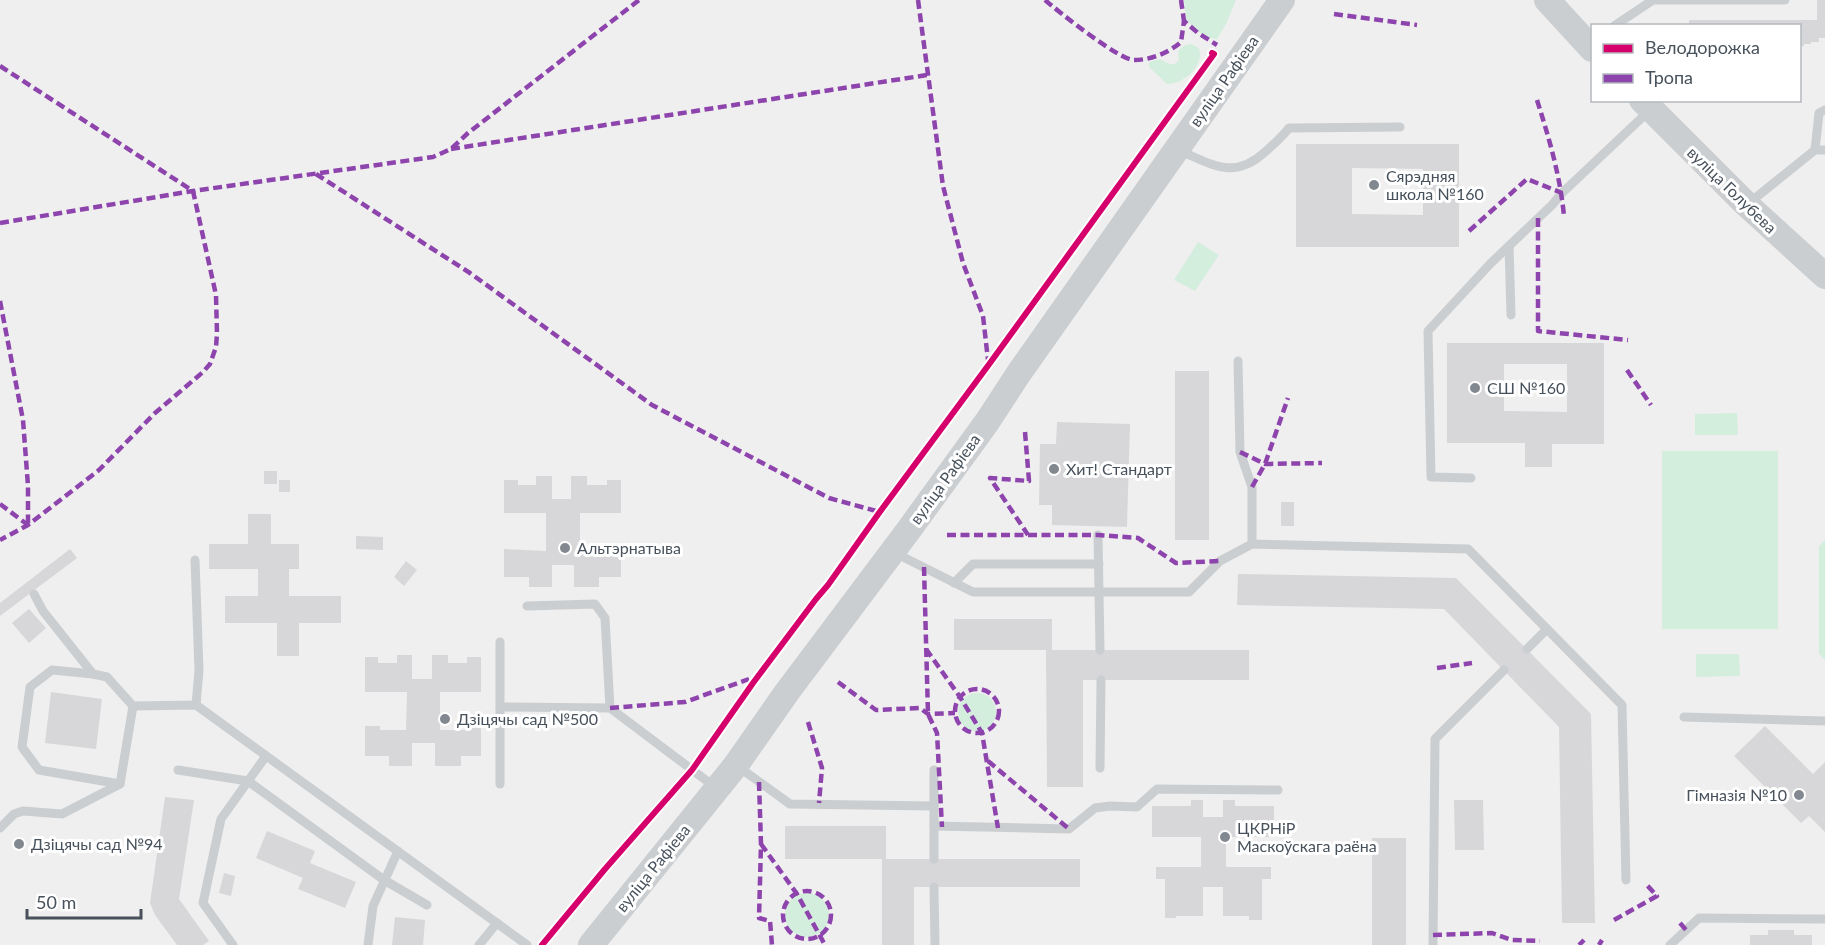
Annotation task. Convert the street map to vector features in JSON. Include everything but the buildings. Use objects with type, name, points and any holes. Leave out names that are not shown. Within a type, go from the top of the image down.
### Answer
[{"type":"main road","name":"вуліца Рафіева","points":[[591,945],[736,765],[987,422],[1281,0]]},
{"type":"main road","points":[[1538,0],[1555,9],[1590,43]]},
{"type":"main road","name":"вуліца Голубева","points":[[1646,105],[1747,205],[1825,276]]},
{"type":"lane","points":[[1617,24],[1653,0],[1785,0]]},
{"type":"lane","points":[[1472,478],[1431,477],[1428,331],[1646,105]]},
{"type":"lane","points":[[1747,205],[1820,150],[1817,118],[1819,113],[1825,110]]},
{"type":"lane","points":[[1176,149],[1213,165],[1239,168],[1253,163],[1289,128],[1400,127]]},
{"type":"lane","points":[[1509,246],[1510,315]]},
{"type":"lane","points":[[1238,361],[1240,452],[1252,487],[1252,544]]},
{"type":"lane","points":[[1098,536],[1100,650]]},
{"type":"lane","points":[[892,552],[973,592],[1189,592],[1220,561],[1252,544],[1468,549],[1622,705],[1626,880]]},
{"type":"lane","points":[[195,560],[199,670],[196,705]]},
{"type":"lane","points":[[954,583],[973,564],[1099,564]]},
{"type":"lane","points":[[34,594],[44,611],[93,674]]},
{"type":"lane","points":[[527,606],[595,604],[600,609],[605,618],[610,708]]},
{"type":"lane","points":[[1527,649],[1547,629]]},
{"type":"lane","points":[[500,642],[500,784]]},
{"type":"lane","points":[[120,784],[39,770],[22,747],[30,687],[52,670],[107,677],[133,706],[196,705],[527,945]]},
{"type":"lane","points":[[1433,945],[1435,739],[1504,670]]},
{"type":"lane","points":[[1100,768],[1101,680]]},
{"type":"lane","points":[[120,784],[133,706]]},
{"type":"lane","points":[[500,707],[610,708],[717,789]]},
{"type":"lane","points":[[1684,717],[1825,721]]},
{"type":"lane","points":[[233,945],[203,903],[220,819],[266,756]]},
{"type":"lane","points":[[736,765],[789,804],[934,806]]},
{"type":"lane","points":[[178,770],[248,781],[384,880],[427,905]]},
{"type":"lane","points":[[934,770],[934,859]]},
{"type":"lane","points":[[0,828],[14,814],[23,811],[62,814],[120,784]]},
{"type":"lane","points":[[934,826],[1069,830],[1095,807],[1137,807],[1157,789],[1278,790]]},
{"type":"lane","points":[[368,945],[373,906],[398,851]]},
{"type":"lane","points":[[934,887],[935,945]]},
{"type":"lane","points":[[1670,945],[1699,918],[1825,919]]},
{"type":"lane","points":[[479,945],[498,923]]},
{"type":"green space","points":[[1184,0],[1236,0],[1217,39],[1212,39],[1196,30],[1186,20]]},
{"type":"green space","points":[[1191,44],[1199,48],[1199,61],[1192,73],[1180,81],[1167,84],[1149,67],[1149,62],[1159,59],[1175,64],[1179,59],[1178,51],[1185,45]]},
{"type":"green space","points":[[1198,242],[1219,255],[1195,291],[1174,280]]},
{"type":"green space","points":[[1737,413],[1738,435],[1695,435],[1695,414]]},
{"type":"green space","points":[[1662,451],[1778,451],[1778,629],[1662,629]]},
{"type":"green space","points":[[1825,540],[1825,660],[1819,654],[1819,546]]},
{"type":"green space","points":[[1696,654],[1739,654],[1740,676],[1696,677]]},
{"type":"green space","points":[[977,693],[990,699],[996,712],[990,725],[977,731],[964,725],[958,712],[964,699]]},
{"type":"green space","points":[[807,893],[823,899],[829,915],[823,931],[807,937],[791,931],[785,915],[791,899]]},
{"type":"marked path","points":[[0,223],[193,191],[433,157],[451,149],[468,133],[639,0]]},
{"type":"marked path","points":[[918,0],[943,186],[963,263],[983,316],[990,363]]},
{"type":"marked path","points":[[1045,0],[1075,24],[1126,58],[1147,59],[1171,49],[1181,42],[1184,21],[1217,45]]},
{"type":"marked path","points":[[1181,0],[1184,21]]},
{"type":"marked path","points":[[1334,14],[1417,25]]},
{"type":"marked path","points":[[0,66],[193,191],[216,295],[217,334],[216,347],[210,364],[203,372],[155,413],[99,470],[28,525],[0,540]]},
{"type":"marked path","points":[[451,149],[927,75]]},
{"type":"marked path","points":[[1537,100],[1557,171],[1564,216]]},
{"type":"marked path","points":[[316,174],[470,273],[652,405],[829,498],[876,511]]},
{"type":"marked path","points":[[1469,231],[1527,179],[1562,193]]},
{"type":"marked path","points":[[1538,218],[1538,331],[1628,340]]},
{"type":"marked path","points":[[0,301],[23,420],[28,486],[28,525]]},
{"type":"marked path","points":[[1627,370],[1651,405]]},
{"type":"marked path","points":[[1252,487],[1265,464],[1288,398]]},
{"type":"marked path","points":[[1025,432],[1029,481],[990,478],[1028,535]]},
{"type":"marked path","points":[[1240,452],[1265,464],[1322,463]]},
{"type":"marked path","points":[[0,504],[28,525]]},
{"type":"marked path","points":[[947,535],[1098,535],[1138,538],[1176,563],[1220,561]]},
{"type":"marked path","points":[[924,567],[928,714],[937,733],[942,827]]},
{"type":"marked path","points":[[926,649],[982,733],[998,828]]},
{"type":"marked path","points":[[1437,668],[1472,663]]},
{"type":"marked path","points":[[610,708],[685,702],[749,679]]},
{"type":"marked path","points":[[838,682],[876,710],[920,708],[928,714],[955,713]]},
{"type":"marked path","points":[[977,689],[992,696],[999,711],[992,726],[977,733],[962,726],[955,711],[962,696],[977,689]]},
{"type":"marked path","points":[[808,722],[822,768],[819,803]]},
{"type":"marked path","points":[[988,761],[1069,829]]},
{"type":"marked path","points":[[759,782],[761,844],[759,918],[770,921],[772,945]]},
{"type":"marked path","points":[[761,844],[797,894],[825,945]]},
{"type":"marked path","points":[[1614,920],[1657,896],[1645,883]]},
{"type":"marked path","points":[[807,891],[824,898],[831,915],[824,932],[807,939],[790,932],[783,915],[790,898],[807,891]]},
{"type":"marked path","points":[[1680,923],[1686,930]]},
{"type":"marked path","points":[[1433,935],[1492,933],[1512,940],[1540,941]]},
{"type":"marked path","points":[[1579,945],[1584,940]]},
{"type":"marked path","points":[[1599,945],[1602,940]]},
{"type":"cycle path","points":[[542,945],[692,770],[753,683],[828,585],[990,363],[1214,54],[1212,53]]},
{"type":"place","name":"Сярэдняя школа №160","points":[[1374,185]]},
{"type":"place","name":"СШ №160","points":[[1475,388]]},
{"type":"place","name":"Хит! Стандарт","points":[[1054,469]]},
{"type":"place","name":"Альтэрнатыва","points":[[565,548]]},
{"type":"place","name":"Дзіцячы сад №500","points":[[445,719]]},
{"type":"place","name":"Гімназія №10","points":[[1799,795]]},
{"type":"place","name":"ЦКРНіР Маскоўскага раёна","points":[[1225,837]]},
{"type":"place","name":"Дзіцячы сад №94","points":[[19,844]]}]
